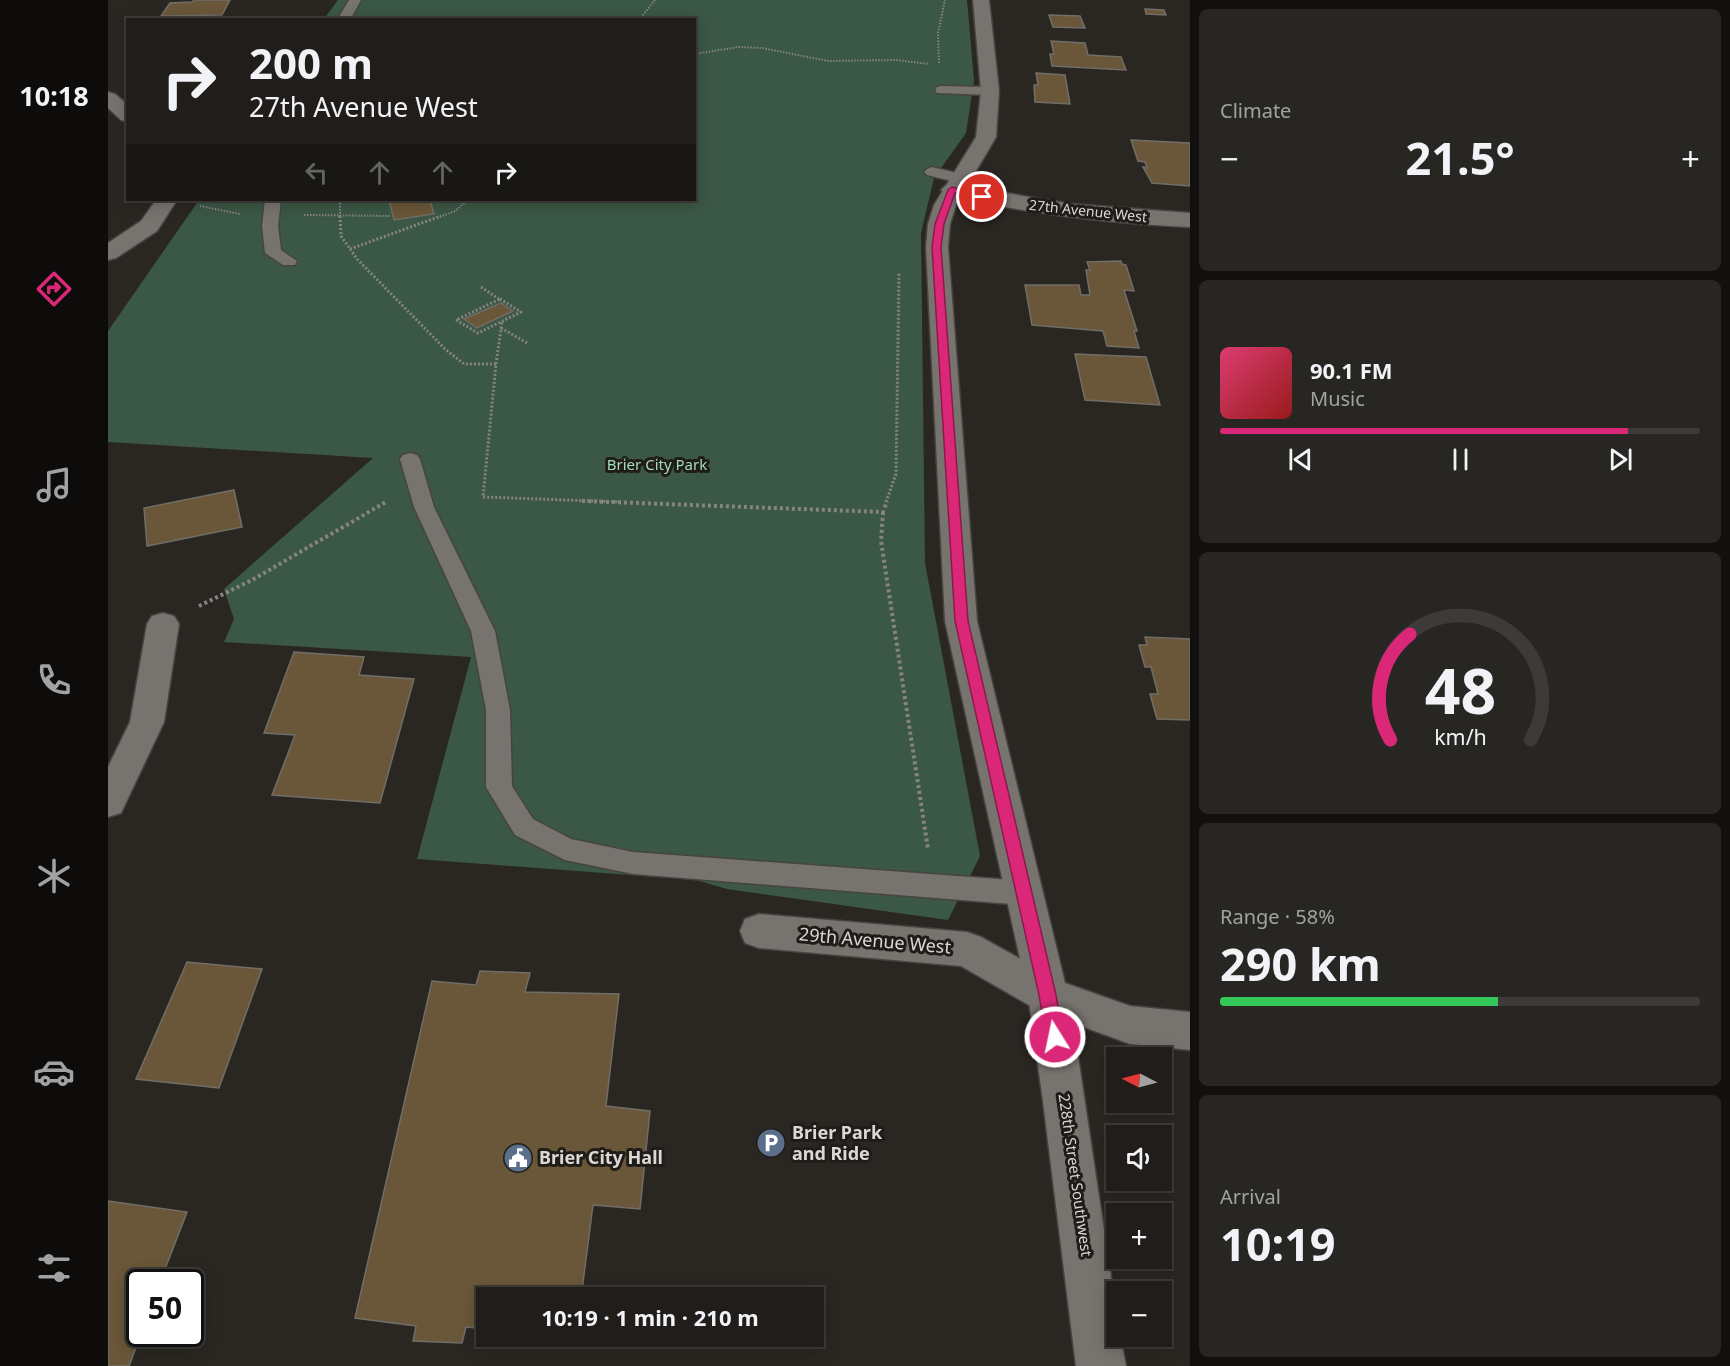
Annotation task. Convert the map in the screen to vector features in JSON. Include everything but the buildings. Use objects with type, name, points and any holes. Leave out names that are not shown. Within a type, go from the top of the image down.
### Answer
[{"type":"main road","name":"228th Street Southwest","points":[[981,0],[990,91],[986,136],[976,156],[948,180],[937,247],[961,621],[1048,995],[1065,1101],[1101,1366]]},
{"type":"main road","points":[[108,98],[126,114]]},
{"type":"main road","name":"27th Avenue West","points":[[948,180],[1010,203],[1190,220]]},
{"type":"main road","points":[[108,253],[149,226],[165,201]]},
{"type":"main road","points":[[108,803],[147,722],[163,624]]},
{"type":"main road","name":"29th Avenue West","points":[[759,931],[967,949],[1048,995],[1130,1025],[1190,1031]]},
{"type":"lane","points":[[344,18],[355,0]]},
{"type":"lane","points":[[942,90],[990,91]]},
{"type":"lane","points":[[273,201],[268,232],[273,253],[289,261]]},
{"type":"lane","points":[[410,459],[424,507],[483,631],[498,710],[500,787],[525,827],[565,849],[633,863],[1024,893]]},
{"type":"path","points":[[641,18],[655,0]]},
{"type":"path","points":[[696,54],[739,47],[762,48],[828,61],[896,60],[939,65],[938,33],[945,0]]},
{"type":"path","points":[[340,201],[341,236],[357,259],[445,350],[464,363],[496,364]]},
{"type":"path","points":[[350,249],[455,211],[467,201]]},
{"type":"path","points":[[899,264],[896,474],[883,512],[880,541],[933,886]]},
{"type":"path","points":[[481,287],[521,312],[478,333],[456,320],[500,299]]},
{"type":"path","points":[[502,322],[483,497],[883,512]]},
{"type":"path","points":[[501,327],[527,343]]},
{"type":"path","points":[[163,624],[252,580],[418,484]]},
{"type":"green space","name":"Brier City Park","points":[[338,0],[967,0],[974,80],[966,133],[934,178],[921,233],[925,563],[980,856],[948,920],[727,889],[696,880],[417,859],[471,657],[224,642],[234,619],[224,589],[373,458],[108,442],[108,331],[198,201],[696,201],[696,18],[325,18]]},
{"type":"place","name":"Brier Park and Ride","points":[[771,1143]]},
{"type":"place","name":"Brier City Hall","points":[[518,1158]]},
{"type":"route","points":[[982,197],[952,190],[939,224],[937,247],[961,621],[1048,995],[1055,1037]]}]
